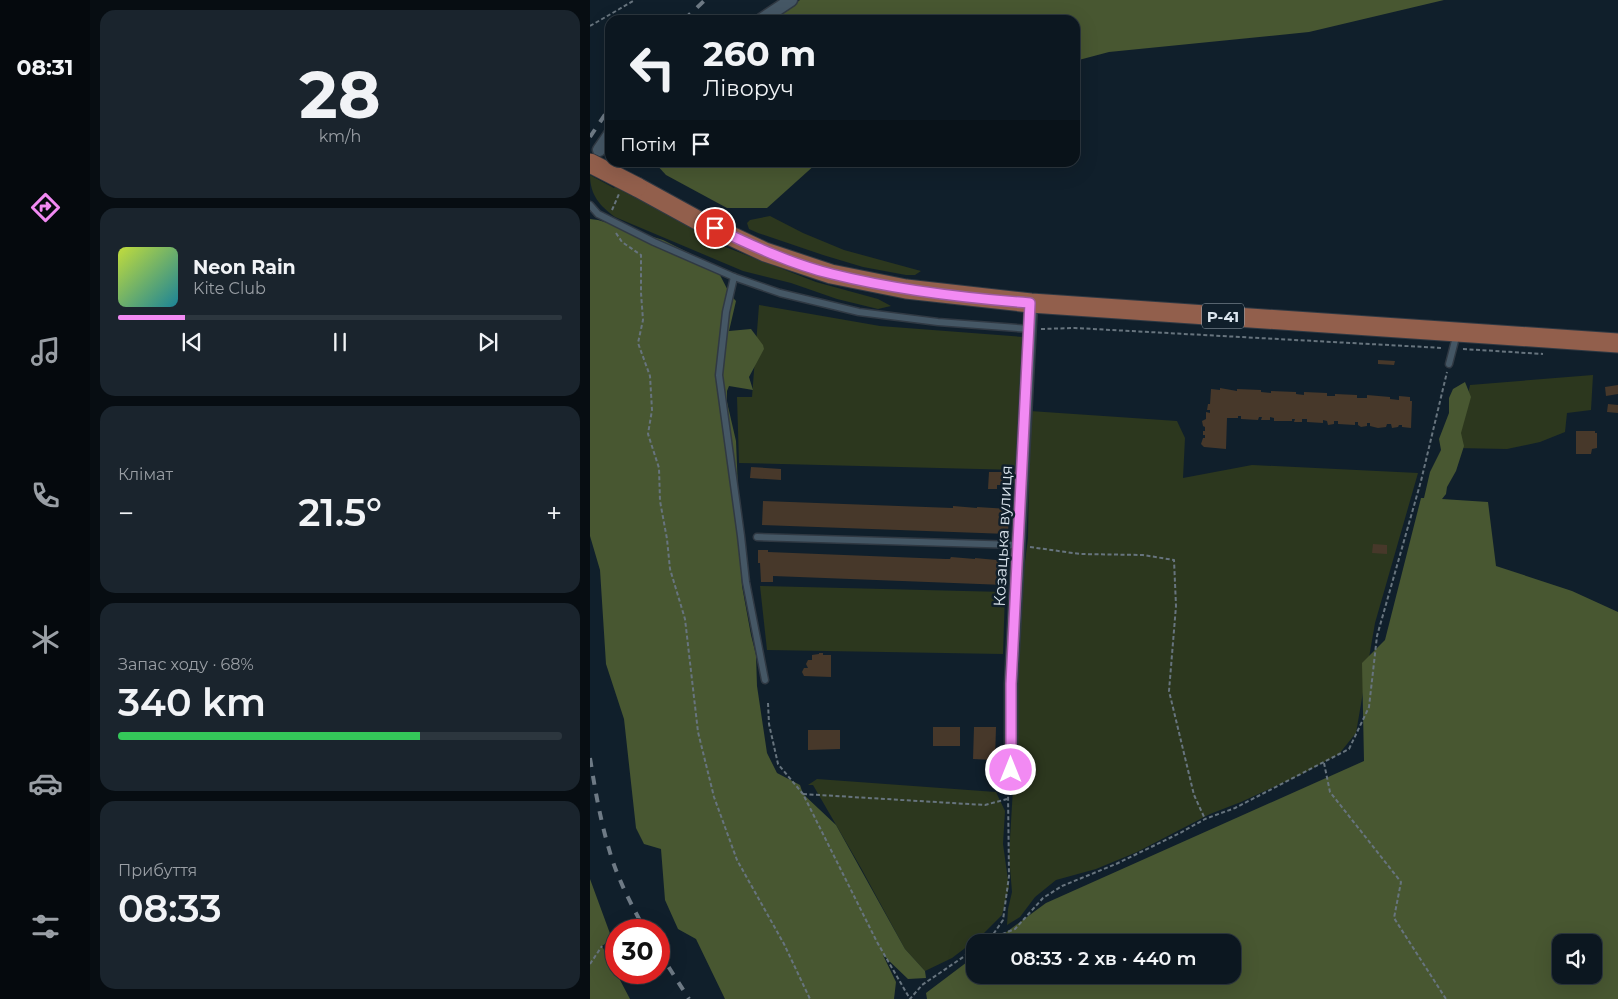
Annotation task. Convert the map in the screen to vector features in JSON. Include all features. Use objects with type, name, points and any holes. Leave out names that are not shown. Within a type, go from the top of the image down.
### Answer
[{"type":"main road","name":"Р-41","points":[[595,156],[605,165]]},
{"type":"main road","name":"Р-41","points":[[607,167],[629,188],[765,252],[830,274],[906,288],[1030,303],[1455,340],[1618,343]]},
{"type":"street","points":[[768,15],[791,0]]},
{"type":"street","points":[[595,156],[605,141]]},
{"type":"street","name":"Козацька вулиця","points":[[1011,770],[1011,684],[1030,303]]},
{"type":"lane","points":[[590,167],[595,156]]},
{"type":"lane","points":[[590,205],[598,214],[654,242],[734,277],[780,293],[859,312],[938,322],[1030,329]]},
{"type":"lane","points":[[734,277],[726,312],[719,375],[746,582],[765,680]]},
{"type":"lane","points":[[1449,364],[1455,340]]},
{"type":"lane","points":[[757,537],[1019,545]]},
{"type":"path","points":[[609,15],[635,0]]},
{"type":"path","points":[[590,26],[605,17]]},
{"type":"path","points":[[629,188],[606,218],[622,242],[642,255],[641,293],[644,320],[638,343],[650,376],[652,410],[648,434],[659,468],[660,500],[670,569],[685,619],[698,732],[714,797],[737,860],[784,944],[810,999]]},
{"type":"path","points":[[1030,329],[1075,328],[1455,340],[1548,355]]},
{"type":"path","points":[[1002,934],[1015,929],[1043,898],[1062,886],[1116,864],[1180,834],[1205,819],[1235,808],[1349,749],[1369,707],[1377,636],[1421,481],[1449,364]]},
{"type":"path","points":[[1019,545],[1080,554],[1143,555],[1174,560],[1176,606],[1169,690],[1194,795],[1205,819]]},
{"type":"path","points":[[768,703],[769,724],[778,764],[803,794],[877,942],[910,999],[922,985],[966,954]]},
{"type":"path","points":[[1324,763],[1330,792],[1401,882],[1394,918],[1446,999]]},
{"type":"path","points":[[993,934],[1003,920],[1009,876],[1008,799],[1011,770]]},
{"type":"path","points":[[803,794],[985,805],[1008,799]]},
{"type":"path","points":[[590,964],[602,946]]},
{"type":"green space","points":[[800,0],[1444,0],[1309,32],[1109,52],[1080,60],[1080,15],[779,15]]},
{"type":"green space","points":[[659,167],[813,167],[767,208],[727,208],[666,175]]},
{"type":"green space","points":[[590,175],[614,188],[616,185],[677,219],[710,241],[816,282],[878,299],[891,306],[878,309],[743,271],[615,217],[605,209],[594,194]]},
{"type":"green space","points":[[770,216],[803,233],[844,250],[921,271],[915,275],[906,275],[863,267],[749,229],[747,223],[750,220]]},
{"type":"green space","points":[[590,219],[663,240],[711,264],[736,301],[729,331],[751,329],[763,345],[764,349],[749,377],[753,390],[729,386],[727,402],[736,441],[742,586],[756,655],[757,686],[767,753],[777,773],[800,785],[803,794],[836,825],[905,949],[925,971],[926,978],[908,979],[883,955],[896,982],[894,999],[725,999],[696,939],[678,929],[665,900],[661,849],[644,844],[636,828],[624,719],[606,664],[600,570],[590,536]]},
{"type":"green space","points":[[759,305],[880,326],[1023,337],[1020,470],[739,463],[737,397],[752,397]]},
{"type":"green space","points":[[1593,375],[1591,410],[1567,413],[1565,432],[1540,442],[1507,449],[1456,448],[1470,385]]},
{"type":"green space","points":[[1465,382],[1471,397],[1461,433],[1464,446],[1456,471],[1442,499],[1488,502],[1496,566],[1572,591],[1618,612],[1618,999],[927,999],[926,993],[966,963],[966,984],[1241,984],[1241,934],[1004,934],[1046,903],[1364,761],[1362,663],[1385,640],[1421,498],[1424,498],[1430,472],[1441,450],[1439,439],[1449,413],[1449,398],[1453,389]]},
{"type":"green space","points":[[1030,411],[1177,421],[1185,438],[1183,478],[1252,465],[1418,473],[1375,623],[1356,733],[1339,754],[1302,774],[1210,814],[1137,852],[1096,869],[1056,880],[1035,897],[1020,917],[1007,925],[1012,892],[1009,856],[1013,788],[1016,632],[1028,538]]},
{"type":"green space","points":[[760,586],[1005,592],[1003,654],[767,650]]},
{"type":"green space","points":[[817,779],[996,792],[1005,811],[1003,844],[1009,887],[1002,915],[983,934],[966,934],[966,947],[952,958],[925,971],[905,949],[813,785],[808,785]]},
{"type":"green space","points":[[590,879],[605,920],[605,944],[602,946],[605,952],[605,984],[622,984],[630,999],[590,999]]},
{"type":"building","points":[[1378,360],[1395,361],[1394,365],[1378,364]]},
{"type":"building","points":[[1618,385],[1618,394],[1606,396],[1605,387]]},
{"type":"building","points":[[1220,388],[1237,391],[1237,389],[1261,390],[1261,392],[1271,393],[1271,391],[1296,392],[1296,394],[1304,395],[1304,392],[1327,393],[1327,396],[1335,396],[1335,394],[1357,395],[1357,398],[1367,398],[1367,395],[1390,397],[1390,399],[1399,400],[1399,396],[1410,397],[1410,401],[1412,401],[1411,428],[1399,425],[1392,428],[1391,424],[1387,424],[1386,427],[1378,428],[1370,426],[1370,423],[1367,423],[1367,426],[1361,427],[1358,425],[1358,422],[1355,422],[1355,425],[1338,424],[1338,421],[1328,425],[1327,421],[1323,420],[1323,423],[1307,422],[1307,419],[1302,419],[1302,422],[1294,422],[1295,419],[1292,419],[1292,421],[1274,421],[1274,418],[1270,417],[1270,420],[1261,420],[1262,417],[1259,417],[1258,420],[1241,419],[1241,416],[1238,416],[1238,418],[1227,418],[1226,449],[1204,447],[1201,444],[1203,438],[1205,438],[1203,431],[1205,431],[1205,427],[1202,421],[1206,419],[1206,412],[1210,413],[1210,410],[1207,410],[1208,404],[1210,404],[1211,389],[1220,390]]},
{"type":"building","points":[[1608,404],[1618,405],[1618,413],[1607,412]]},
{"type":"building","points":[[1576,431],[1595,431],[1597,433],[1597,448],[1592,449],[1591,454],[1576,454]]},
{"type":"building","points":[[751,467],[781,469],[781,480],[750,478]]},
{"type":"building","points":[[989,472],[1017,472],[1016,483],[997,485],[997,489],[988,489]]},
{"type":"building","points":[[763,501],[1009,509],[1008,534],[762,525]]},
{"type":"building","points":[[1373,544],[1387,545],[1387,554],[1372,553]]},
{"type":"building","points":[[758,550],[768,550],[768,552],[946,559],[951,557],[975,558],[1007,561],[1005,585],[773,576],[773,582],[761,582]]},
{"type":"building","points":[[819,653],[831,655],[831,677],[804,676],[802,672],[804,668],[808,668],[806,664],[808,660],[812,660],[812,655]]},
{"type":"building","points":[[933,727],[960,727],[960,746],[933,746]]},
{"type":"building","points":[[974,727],[996,727],[995,760],[973,759]]},
{"type":"building","points":[[808,730],[840,730],[840,749],[808,750]]},
{"type":"railway","points":[[689,15],[705,0]]},
{"type":"railway","points":[[590,137],[605,114]]},
{"type":"railway","points":[[590,758],[600,815],[612,860],[639,919]]},
{"type":"railway","points":[[670,969],[689,999]]},
{"type":"route","points":[[715,228],[765,252],[830,274],[906,288],[1030,303],[1011,684],[1011,770]]}]
